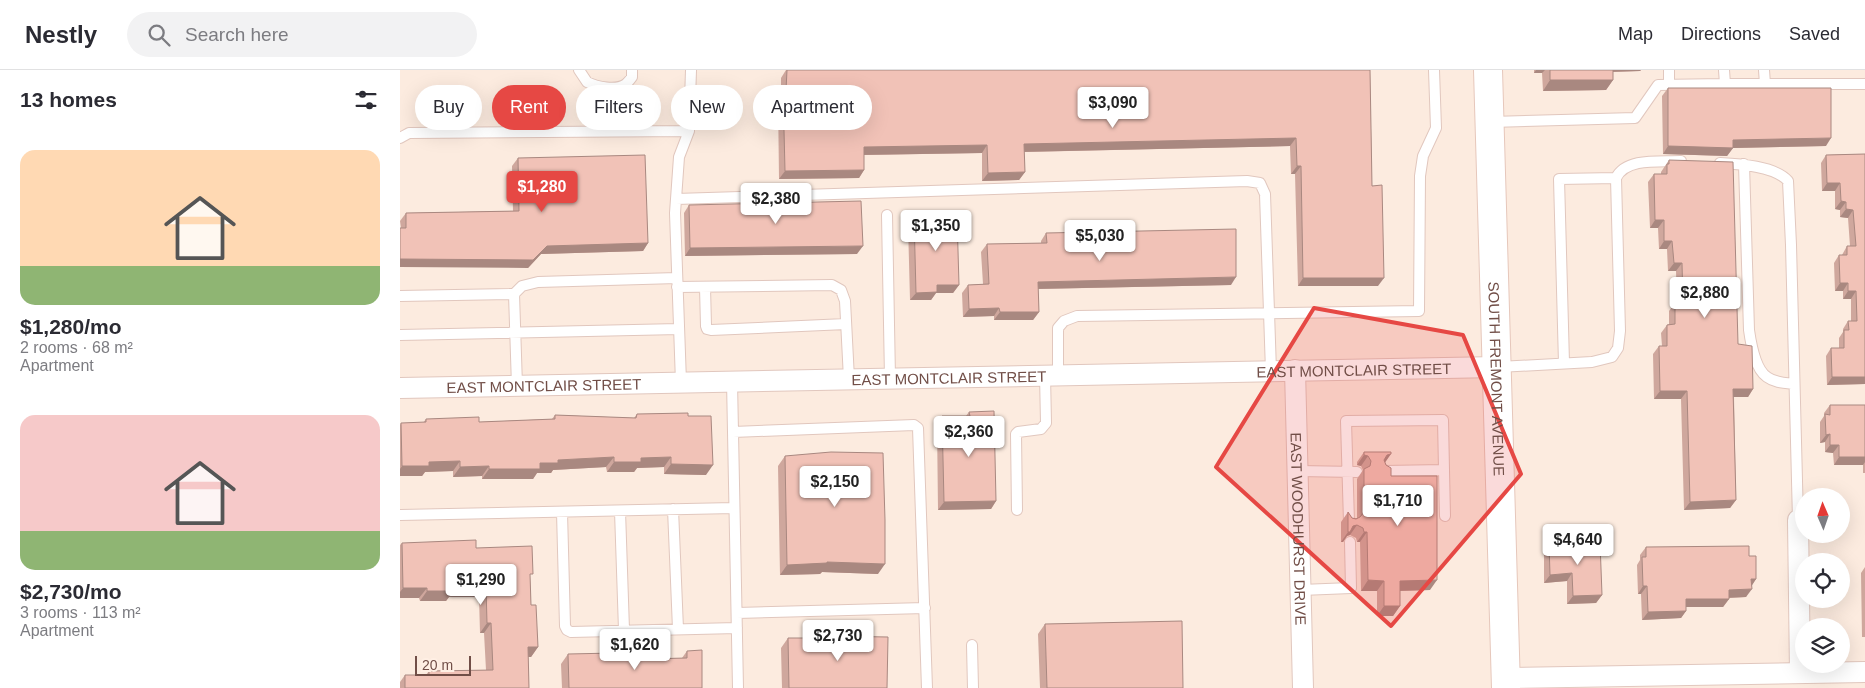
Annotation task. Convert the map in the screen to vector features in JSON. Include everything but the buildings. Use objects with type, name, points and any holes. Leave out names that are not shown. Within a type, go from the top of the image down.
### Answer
[{"type":"main road","name":"SOUTH FREMONT AVENUE","points":[[1488,70],[1506,683]]},
{"type":"street","name":"EAST MONTCLAIR STREET","points":[[400,388],[1498,367]]},
{"type":"street","name":"EAST WOODHURST DRIVE","points":[[1295,370],[1303,688]]},
{"type":"street","points":[[1798,543],[1799,618]]},
{"type":"street","points":[[1850,672],[1865,672]]},
{"type":"street","points":[[1506,683],[1713,681],[1800,673]]},
{"type":"lane","points":[[579,70],[588,82],[605,87],[618,87],[626,84],[632,77],[632,70]]},
{"type":"lane","points":[[681,382],[676,199],[679,157],[689,132],[691,70]]},
{"type":"lane","points":[[1017,510],[1016,434],[1018,432],[1041,429],[1046,423],[1058,328],[1064,321],[1077,316],[1419,311],[1420,176],[1423,156],[1436,128],[1434,70]]},
{"type":"lane","points":[[1668,70],[1669,85]]},
{"type":"lane","points":[[1724,70],[1725,84]]},
{"type":"lane","points":[[1764,70],[1765,84]]},
{"type":"lane","points":[[1490,122],[1635,118],[1658,85],[1865,84]]},
{"type":"lane","points":[[400,138],[409,133],[689,132]]},
{"type":"lane","points":[[1498,367],[1592,362],[1612,357],[1618,348],[1620,332],[1616,178],[1618,172],[1630,165],[1689,161]]},
{"type":"lane","points":[[1707,162],[1744,164],[1773,172],[1783,176],[1788,181],[1797,488]]},
{"type":"lane","points":[[1744,164],[1749,330],[1753,355],[1766,377],[1778,382],[1794,384]]},
{"type":"lane","points":[[1564,363],[1558,179],[1616,178]]},
{"type":"lane","points":[[676,199],[1247,181],[1260,183],[1265,194],[1272,371]]},
{"type":"lane","points":[[887,215],[890,378]]},
{"type":"lane","points":[[400,296],[514,294],[522,286],[538,282],[677,283],[705,287],[832,285],[841,290],[845,300],[849,379]]},
{"type":"lane","points":[[705,287],[707,329],[846,324]]},
{"type":"lane","points":[[514,294],[517,386]]},
{"type":"lane","points":[[400,335],[679,329]]},
{"type":"lane","points":[[732,381],[738,688]]},
{"type":"lane","points":[[1349,522],[1352,472],[1346,421],[1443,420],[1445,516]]},
{"type":"lane","points":[[733,432],[914,425],[918,428],[927,688]]},
{"type":"lane","points":[[1384,471],[1444,470]]},
{"type":"lane","points":[[1298,471],[1352,472]]},
{"type":"lane","points":[[400,515],[734,508]]},
{"type":"lane","points":[[673,509],[678,629]]},
{"type":"lane","points":[[620,511],[624,630]]},
{"type":"lane","points":[[562,512],[566,630],[571,632],[737,628]]},
{"type":"lane","points":[[1301,590],[1351,588],[1350,542]]},
{"type":"lane","points":[[737,613],[924,608]]},
{"type":"lane","points":[[972,644],[973,688]]},
{"type":"highlighted area","points":[[1314,308],[1463,335],[1521,474],[1391,626],[1216,467]]}]
